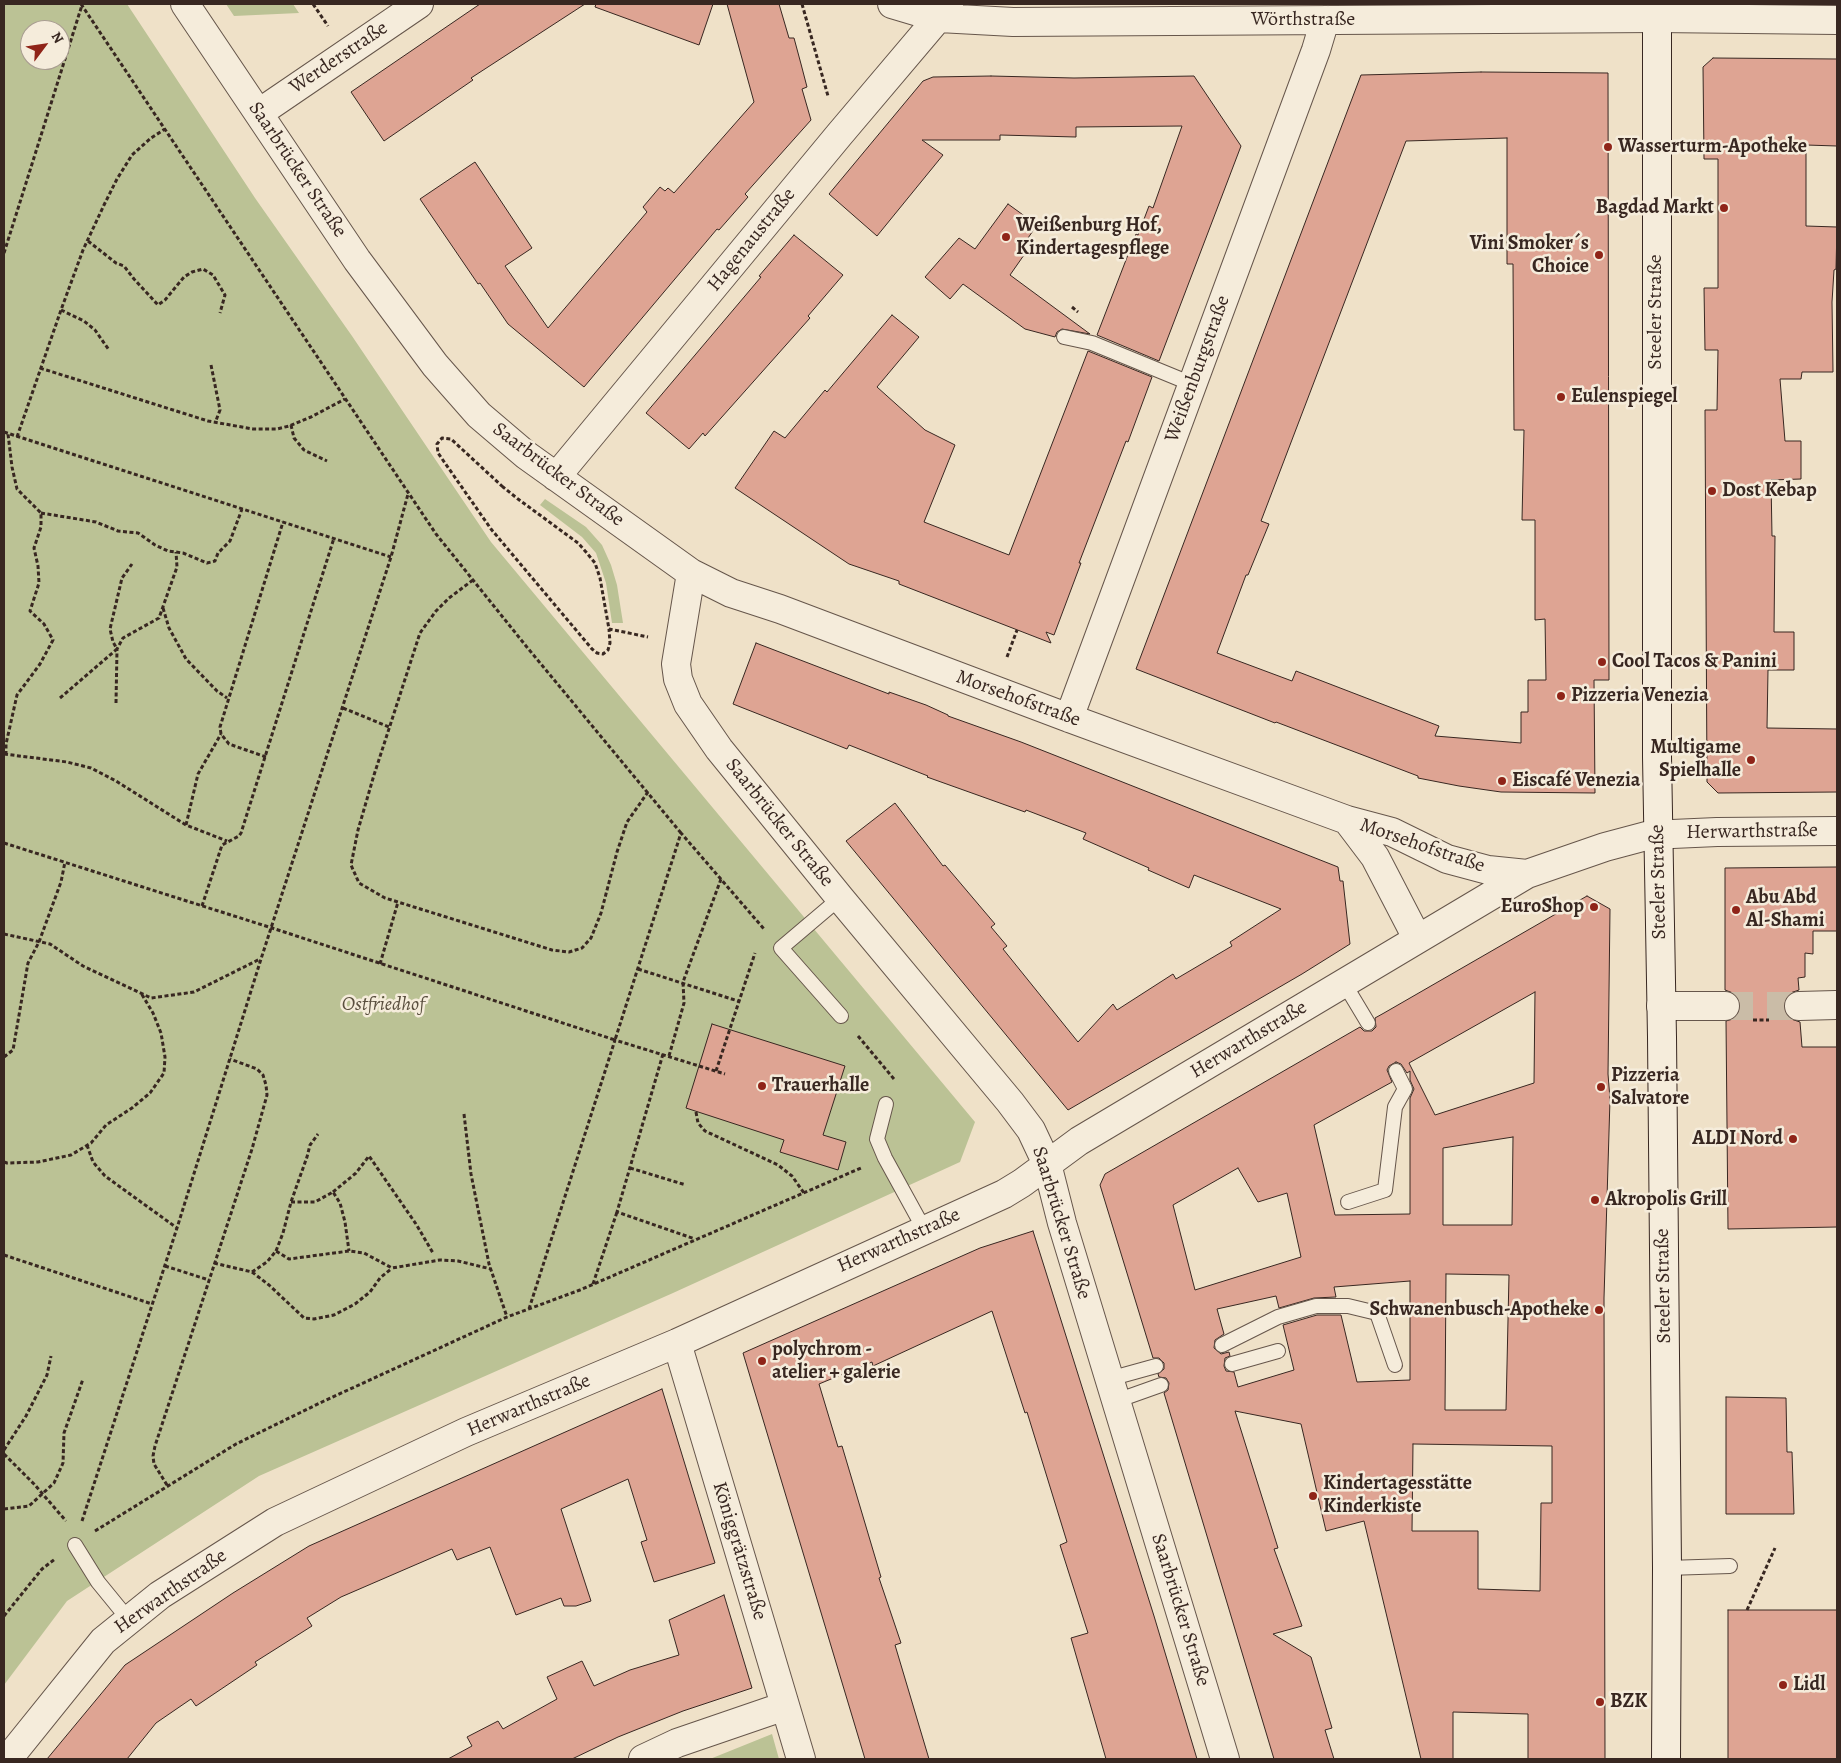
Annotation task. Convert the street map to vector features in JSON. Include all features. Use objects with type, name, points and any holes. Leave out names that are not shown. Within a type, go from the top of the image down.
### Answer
[{"type":"street","name":"Saarbrücker Straße","points":[[184,4],[356,260],[435,365],[479,415],[526,455],[691,573],[676,664],[678,679],[688,704],[719,748],[1031,1130],[1047,1164],[1062,1222],[1225,1759]]},
{"type":"street","name":"Werderstraße","points":[[259,113],[419,4]]},
{"type":"street","name":"Wörthstraße","points":[[892,4],[1013,22],[1325,20],[1657,11],[1837,20]]},
{"type":"street","name":"Hagenaustraße","points":[[556,477],[944,11]]},
{"type":"street","name":"Steeler Straße","points":[[1657,11],[1657,757],[1667,1568],[1666,1759]]},
{"type":"street","name":"Weißenburgstraße","points":[[1069,718],[1312,60],[1325,20]]},
{"type":"street","name":"Morsehofstraße","points":[[691,573],[731,593],[780,609],[1069,718],[1347,820],[1392,832],[1447,859],[1488,870],[1526,874]]},
{"type":"street","name":"Morsehofstraße","points":[[1347,820],[1375,857],[1417,938]]},
{"type":"street","name":"Herwarthstraße","points":[[8,1759],[103,1641],[160,1595],[275,1522],[466,1432],[677,1342],[1004,1194],[1079,1141],[1526,874],[1605,847],[1658,835],[1717,832],[1837,831]]},
{"type":"street","points":[[1799,1006],[1836,1005]]},
{"type":"street","points":[[1661,1006],[1725,1006]]},
{"type":"street","name":"Königgrätzstraße","points":[[677,1342],[801,1759]]},
{"type":"street","points":[[643,1759],[677,1743],[785,1706]]},
{"type":"lane","points":[[1064,337],[1092,343],[1192,384]]},
{"type":"lane","points":[[840,898],[781,948],[841,1016]]},
{"type":"lane","points":[[1344,983],[1368,1023]]},
{"type":"lane","points":[[1348,1202],[1385,1190],[1395,1107],[1406,1089],[1396,1071]]},
{"type":"lane","points":[[886,1104],[877,1139],[885,1158],[924,1229]]},
{"type":"lane","points":[[1222,1345],[1278,1317],[1316,1306],[1348,1306],[1377,1313],[1395,1365]]},
{"type":"lane","points":[[1232,1364],[1278,1351]]},
{"type":"lane","points":[[1113,1390],[1156,1366]]},
{"type":"lane","points":[[1113,1390],[1161,1385]]},
{"type":"lane","points":[[76,1540],[98,1582],[128,1620]]},
{"type":"lane","points":[[1667,1568],[1730,1566]]},
{"type":"path","points":[[82,4],[436,534],[681,833],[765,930],[762,935]]},
{"type":"path","points":[[4,253],[82,4]]},
{"type":"path","points":[[802,4],[839,135]]},
{"type":"path","points":[[17,437],[40,368],[88,240],[125,164],[141,146],[165,129]]},
{"type":"path","points":[[88,240],[116,263],[124,266],[158,305],[165,300],[184,277],[192,272],[203,269],[213,275],[225,295],[220,313]]},
{"type":"path","points":[[61,310],[84,320],[95,330],[109,350]]},
{"type":"path","points":[[210,365],[220,410],[215,422]]},
{"type":"path","points":[[40,368],[172,410],[215,422],[253,429],[266,430],[291,425],[311,418],[345,399]]},
{"type":"path","points":[[291,425],[294,438],[304,450],[327,461]]},
{"type":"path","points":[[242,509],[230,540],[218,553],[215,560],[207,563],[155,545],[138,534],[118,531],[96,522],[41,513],[17,489],[6,433],[334,538],[391,557]]},
{"type":"path","points":[[442,438],[451,439],[503,487],[578,543],[594,563],[600,578],[609,629],[610,643],[608,650],[603,654],[592,650],[473,505],[438,453],[438,444],[442,438]]},
{"type":"path","points":[[503,487],[526,455]]},
{"type":"path","points":[[76,1540],[391,557],[408,494]]},
{"type":"path","points":[[41,513],[42,527],[34,548],[39,583],[30,611],[44,624],[53,640],[40,664],[17,695],[5,754],[67,762],[91,768],[116,781],[186,825],[228,841]]},
{"type":"path","points":[[186,825],[198,774],[221,734],[220,720],[283,522]]},
{"type":"path","points":[[202,906],[222,845],[241,833],[334,538]]},
{"type":"path","points":[[60,698],[117,649],[123,638],[160,618],[177,567],[176,552]]},
{"type":"path","points":[[116,703],[117,649],[113,642],[110,628],[122,578],[132,564]]},
{"type":"path","points":[[473,580],[449,598],[436,611],[420,633],[358,830],[351,865],[358,883],[385,898],[552,950],[569,952],[582,948],[591,938],[601,913],[627,822],[648,792]]},
{"type":"path","points":[[163,607],[169,628],[186,659],[227,698]]},
{"type":"path","points":[[609,629],[679,644]]},
{"type":"path","points":[[1007,657],[1017,630]]},
{"type":"path","points":[[343,708],[389,727]]},
{"type":"path","points":[[221,734],[229,744],[266,757]]},
{"type":"path","points":[[529,1309],[681,833]]},
{"type":"path","points":[[4,843],[725,1074]]},
{"type":"path","points":[[4,1057],[13,1050],[28,963],[39,942],[65,862]]},
{"type":"path","points":[[669,1056],[684,1003],[684,982],[721,878]]},
{"type":"path","points":[[380,964],[398,902]]},
{"type":"path","points":[[4,934],[50,944],[83,966],[151,998],[194,992],[261,959]]},
{"type":"path","points":[[716,1071],[756,949]]},
{"type":"path","points":[[638,969],[684,982],[738,1001]]},
{"type":"path","points":[[4,1162],[38,1162],[71,1155],[92,1142],[106,1125],[132,1108],[150,1093],[164,1073],[165,1057],[161,1033],[153,1013],[140,993]]},
{"type":"path","points":[[841,1016],[894,1079],[886,1104]]},
{"type":"path","points":[[593,1284],[617,1212],[663,1054]]},
{"type":"path","points":[[167,1486],[154,1464],[153,1456],[252,1149],[267,1095],[263,1075],[257,1068],[230,1059]]},
{"type":"path","points":[[696,1112],[698,1123],[705,1131],[778,1165],[792,1176],[804,1193]]},
{"type":"path","points":[[464,1114],[471,1174],[491,1270],[507,1317]]},
{"type":"path","points":[[252,1272],[267,1262],[276,1251],[310,1145],[318,1134]]},
{"type":"path","points":[[87,1145],[93,1162],[105,1176],[177,1228]]},
{"type":"path","points":[[291,1202],[315,1202],[333,1192],[356,1173],[369,1156],[416,1224],[433,1253]]},
{"type":"path","points":[[4,1616],[42,1568],[76,1540],[236,1444],[507,1317],[593,1284],[885,1158]]},
{"type":"path","points":[[630,1168],[686,1185]]},
{"type":"path","points":[[333,1192],[340,1203],[349,1251]]},
{"type":"path","points":[[617,1212],[696,1239]]},
{"type":"path","points":[[276,1251],[289,1259],[349,1251],[364,1253],[392,1268]]},
{"type":"path","points":[[4,1254],[153,1304]]},
{"type":"path","points":[[214,1263],[252,1272],[269,1285],[304,1318],[314,1319],[334,1315],[355,1304],[370,1292],[380,1278],[392,1268],[440,1260],[458,1261],[491,1270]]},
{"type":"path","points":[[165,1266],[209,1280]]},
{"type":"path","points":[[4,1450],[26,1416],[47,1375],[51,1356]]},
{"type":"path","points":[[4,1509],[28,1506],[54,1483],[63,1463],[64,1432],[83,1379]]},
{"type":"path","points":[[4,1454],[42,1494],[76,1540]]},
{"type":"path","points":[[1747,1610],[1775,1548]]},
{"type":"green space","name":"Ostfriedhof","points":[[4,4],[127,4],[255,198],[352,336],[491,542],[975,1122],[960,1162],[673,1293],[259,1476],[67,1601],[4,1685]]},
{"type":"green space","points":[[226,4],[293,4],[299,13],[234,16]]},
{"type":"green space","points":[[545,499],[586,527],[602,545],[617,585],[623,623],[612,623],[606,583],[596,553],[582,537],[540,505]]},
{"type":"green space","points":[[772,1734],[779,1759],[710,1759]]},
{"type":"building","points":[[480,4],[585,4],[471,78],[473,80],[384,141],[351,92]]},
{"type":"building","points":[[596,4],[713,4],[699,45],[595,7]]},
{"type":"building","points":[[727,4],[779,4],[789,38],[794,38],[807,87],[802,89],[811,120],[745,194],[748,197],[719,230],[717,229],[584,387],[508,324],[480,283],[478,284],[420,199],[475,162],[532,248],[505,266],[548,328],[647,212],[643,207],[660,187],[665,191],[668,188],[674,193],[754,102]]},
{"type":"building","points":[[1713,58],[1837,59],[1837,146],[1806,145],[1806,226],[1837,227],[1836,269],[1834,270],[1832,302],[1833,372],[1802,372],[1801,379],[1780,379],[1785,441],[1801,441],[1801,479],[1771,480],[1772,536],[1775,536],[1774,632],[1794,632],[1794,670],[1768,670],[1767,728],[1837,729],[1837,792],[1718,793],[1707,782],[1705,410],[1717,410],[1718,350],[1705,350],[1704,288],[1718,288],[1718,159],[1704,159],[1703,67]]},
{"type":"building","points":[[1481,72],[1608,73],[1609,680],[1594,680],[1595,793],[1501,792],[1418,778],[1418,776],[1136,669],[1361,75]],"holes":[[[1507,138],[1507,264],[1513,264],[1514,430],[1524,430],[1522,520],[1535,520],[1535,620],[1545,619],[1546,680],[1528,680],[1528,712],[1521,712],[1521,743],[1435,736],[1439,726],[1296,671],[1292,681],[1217,653],[1246,575],[1248,575],[1269,524],[1261,521],[1406,141]]]},
{"type":"building","points":[[1194,76],[1241,146],[1159,361],[1097,335],[1136,234],[1138,235],[1149,206],[1153,208],[1182,126],[1076,127],[1076,137],[1000,135],[1000,140],[922,140],[943,155],[877,236],[829,194],[923,81],[933,77],[1074,78]]},
{"type":"building","points":[[1008,204],[1037,225],[1019,251],[1024,255],[1010,275],[1090,334],[1062,329],[1057,332],[1055,337],[1025,329],[963,284],[950,299],[925,277],[959,238],[975,249]]},
{"type":"building","points":[[794,235],[843,275],[808,316],[810,318],[705,436],[703,433],[689,449],[646,413]]},
{"type":"building","points":[[892,315],[919,337],[877,387],[925,430],[955,445],[924,522],[1009,555],[1088,351],[1152,377],[1079,563],[1081,563],[1054,635],[1046,632],[1051,643],[899,584],[899,581],[849,564],[735,488],[774,431],[785,438]]},
{"type":"building","points":[[756,643],[889,694],[889,692],[926,705],[948,716],[1021,742],[1338,867],[1340,881],[1343,881],[1350,944],[1302,974],[1068,1110],[846,841],[895,803],[943,866],[945,865],[995,924],[991,927],[1007,946],[1003,949],[1078,1042],[1113,1004],[1117,1010],[1173,974],[1176,979],[1232,946],[1230,942],[1281,909],[1194,875],[1189,888],[1083,839],[1086,833],[1026,810],[1025,812],[927,777],[849,745],[847,749],[733,704]]},
{"type":"building","points":[[1837,867],[1837,931],[1813,931],[1813,954],[1805,953],[1805,977],[1798,978],[1799,990],[1790,993],[1785,999],[1783,1006],[1785,1014],[1791,1019],[1800,1022],[1802,1047],[1837,1047],[1837,1227],[1728,1229],[1726,1021],[1733,1019],[1738,1014],[1741,1006],[1739,999],[1733,993],[1725,990],[1725,868]]},
{"type":"building","points":[[1587,896],[1610,909],[1608,1074],[1610,1099],[1604,1298],[1605,1759],[1528,1759],[1528,1714],[1453,1712],[1453,1759],[1421,1759],[1364,1521],[1326,1531],[1301,1424],[1235,1411],[1278,1548],[1274,1549],[1302,1626],[1273,1634],[1311,1657],[1332,1728],[1325,1730],[1334,1759],[1274,1759],[1164,1393],[1168,1390],[1169,1383],[1166,1378],[1159,1377],[1158,1374],[1164,1369],[1164,1363],[1159,1358],[1153,1358],[1100,1185],[1105,1174],[1360,1027],[1364,1031],[1372,1031],[1376,1027],[1375,1018]],"holes":[[[1535,992],[1534,1083],[1435,1115],[1409,1063]],[[1396,1062],[1401,1064],[1407,1073],[1410,1071],[1410,1080],[1414,1089],[1410,1098],[1410,1214],[1335,1215],[1314,1125],[1392,1082],[1387,1070],[1389,1066]],[[1513,1137],[1512,1225],[1443,1225],[1443,1148]],[[1238,1168],[1258,1202],[1287,1193],[1301,1257],[1195,1290],[1173,1205]],[[1446,1274],[1509,1275],[1506,1410],[1445,1410]],[[1410,1281],[1410,1380],[1357,1382],[1341,1315],[1317,1315],[1283,1325],[1294,1370],[1238,1387],[1234,1372],[1226,1371],[1224,1366],[1225,1358],[1230,1356],[1229,1352],[1221,1354],[1214,1348],[1215,1340],[1224,1334],[1217,1309],[1276,1296],[1279,1308],[1314,1298],[1336,1297],[1334,1287]],[[1413,1444],[1552,1446],[1552,1503],[1541,1503],[1540,1591],[1478,1589],[1478,1531],[1412,1531]]]},
{"type":"building","points":[[712,1024],[845,1066],[823,1135],[846,1142],[838,1170],[780,1152],[784,1140],[686,1108]]},
{"type":"building","points":[[1033,1231],[1197,1759],[1106,1759],[1071,1638],[1088,1633],[1060,1545],[1067,1542],[1027,1412],[1025,1413],[992,1311],[873,1366],[872,1362],[819,1384],[838,1447],[842,1446],[881,1577],[879,1578],[901,1643],[895,1645],[929,1759],[865,1759],[743,1353],[980,1248]]},
{"type":"building","points":[[662,1389],[715,1563],[654,1582],[641,1542],[647,1540],[628,1479],[561,1509],[591,1601],[576,1606],[564,1606],[561,1598],[516,1615],[490,1547],[457,1560],[452,1549],[341,1597],[307,1618],[312,1626],[255,1662],[257,1665],[196,1706],[191,1699],[156,1723],[127,1759],[47,1759],[125,1665],[233,1593],[309,1546]]},
{"type":"building","points":[[1726,1397],[1786,1398],[1787,1452],[1792,1452],[1794,1514],[1726,1514]]},
{"type":"building","points":[[724,1595],[752,1688],[683,1711],[618,1737],[572,1759],[448,1759],[472,1746],[467,1737],[498,1721],[503,1729],[557,1699],[547,1677],[582,1661],[594,1686],[630,1670],[679,1655],[669,1620]]},
{"type":"building","name":"Lidl","points":[[1728,1610],[1837,1610],[1837,1759],[1728,1759]]},
{"type":"tunnel","points":[[1725,1006],[1799,1006]]},
{"type":"place","name":"Wasserturm-Apotheke","points":[[1608,147]]},
{"type":"place","name":"Bagdad Markt","points":[[1724,208]]},
{"type":"place","name":"Weißenburg Hof, Kindertagespflege","points":[[1006,237]]},
{"type":"place","name":"Vini Smoker´s Choice","points":[[1599,255]]},
{"type":"place","name":"Eulenspiegel","points":[[1561,397]]},
{"type":"place","name":"Dost Kebap","points":[[1712,491]]},
{"type":"place","name":"Cool Tacos & Panini","points":[[1602,662]]},
{"type":"place","name":"Pizzeria Venezia","points":[[1561,696]]},
{"type":"place","name":"Multigame Spielhalle","points":[[1751,760]]},
{"type":"place","name":"Eiscafé Venezia","points":[[1502,781]]},
{"type":"place","name":"EuroShop","points":[[1594,907]]},
{"type":"place","name":"Abu Abd Al-Shami","points":[[1736,910]]},
{"type":"place","name":"Trauerhalle","points":[[762,1086]]},
{"type":"place","name":"Pizzeria Salvatore","points":[[1601,1087]]},
{"type":"place","name":"ALDI Nord","points":[[1793,1139]]},
{"type":"place","name":"Akropolis Grill","points":[[1595,1200]]},
{"type":"place","name":"Schwanenbusch-Apotheke","points":[[1599,1310]]},
{"type":"place","name":"polychrom - atelier + galerie","points":[[762,1361]]},
{"type":"place","name":"Kindertagesstätte Kinderkiste","points":[[1313,1496]]},
{"type":"place","name":"Lidl","points":[[1783,1685]]},
{"type":"place","name":"BZK","points":[[1600,1702]]}]
